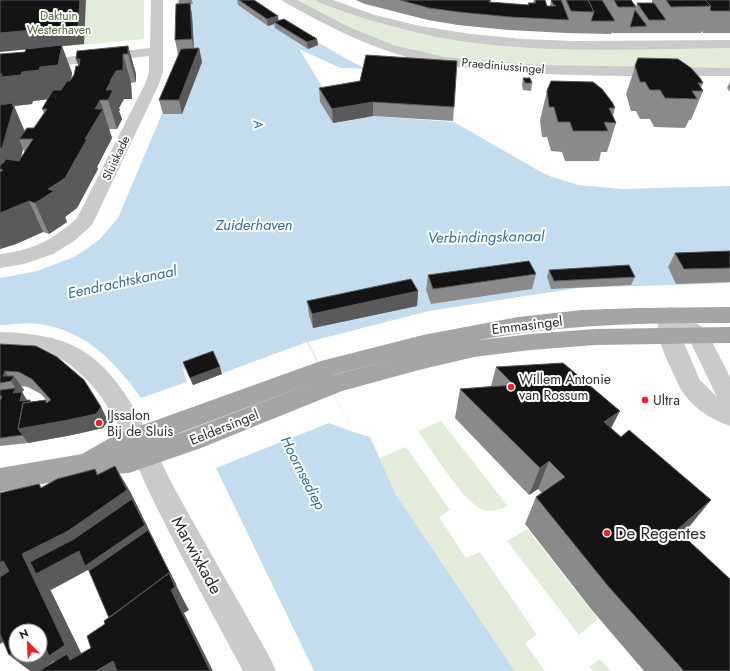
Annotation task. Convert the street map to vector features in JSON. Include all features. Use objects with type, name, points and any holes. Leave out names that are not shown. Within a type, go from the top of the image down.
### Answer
[{"type":"main road","name":"Emmasingel","points":[[333,375],[419,361],[474,349],[531,342],[595,337],[670,326],[730,315]]},
{"type":"main road","name":"Emmasingel","points":[[670,326],[698,336],[730,335]]},
{"type":"main road","name":"Eeldersingel","points":[[0,480],[85,465],[129,462],[141,447],[192,440],[232,413],[333,375]]},
{"type":"street","name":"Sluiskade","points":[[0,261],[25,258],[50,248],[75,231],[85,221],[152,84],[156,72],[157,0]]},
{"type":"street","name":"Praediniussingel","points":[[288,0],[346,30],[386,47],[405,53],[453,62],[566,71],[730,72]]},
{"type":"street","name":"Praediniussingel","points":[[322,0],[398,26],[468,38],[524,43],[586,45],[730,44]]},
{"type":"street","points":[[0,68],[157,51]]},
{"type":"street","points":[[670,326],[691,386],[709,405],[730,416]]},
{"type":"street","points":[[698,336],[730,400]]},
{"type":"street","name":"Marwixkade","points":[[0,340],[40,342],[55,346],[68,352],[83,362],[98,379],[122,410],[163,493],[260,671]]},
{"type":"green space","name":"Daktuin Westerhaven","points":[[40,0],[144,0],[144,39],[29,50]]},
{"type":"green space","points":[[294,0],[316,0],[351,14],[388,25],[467,40],[730,47],[730,68],[598,69],[454,60],[389,45],[349,28]]},
{"type":"green space","points":[[441,421],[508,506],[487,511],[484,510],[476,505],[458,487],[418,431]]},
{"type":"green space","points":[[406,447],[450,510],[439,517],[466,558],[480,552],[537,635],[525,643],[545,671],[515,671],[396,495],[379,458]]},
{"type":"green space","points":[[527,529],[598,619],[579,635],[507,541]]},
{"type":"green space","points":[[600,659],[611,671],[593,671],[589,667]]},
{"type":"water","name":"Zuiderhaven","points":[[177,0],[249,0],[285,23],[366,69],[340,68],[301,50],[330,100],[373,116],[454,122],[541,172],[579,185],[622,189],[730,186],[730,283],[578,288],[429,311],[308,342],[353,432],[370,437],[396,495],[515,671],[314,671],[216,468],[259,450],[223,373],[183,369],[187,382],[141,398],[110,360],[86,341],[57,328],[35,323],[0,325],[0,278],[37,271],[74,257],[100,239],[118,218],[172,90],[177,61]],"holes":[[[275,354],[314,429],[309,431],[269,356]]]},
{"type":"pier","points":[[300,50],[340,68],[366,70],[339,70],[305,54],[332,100],[330,100]]},
{"type":"pier","points":[[307,342],[353,432],[329,423],[216,468],[215,466],[256,450],[213,361],[185,370],[189,381],[188,384],[183,369],[214,358],[223,373]],"holes":[[[274,356],[310,428],[272,357]]]},
{"type":"building","points":[[0,0],[80,0],[78,26],[0,33]]},
{"type":"building","points":[[239,0],[254,0],[278,16],[267,19]]},
{"type":"building","points":[[400,0],[490,0],[489,2],[529,5],[528,3],[536,3],[535,0],[545,0],[547,6],[556,6],[551,0],[561,0],[569,20],[511,17],[459,12],[429,8]]},
{"type":"building","points":[[566,0],[588,0],[594,12],[571,11]]},
{"type":"building","points":[[588,0],[602,0],[615,21],[591,21],[594,12]]},
{"type":"building","points":[[614,0],[631,0],[636,7],[618,7]]},
{"type":"building","points":[[666,0],[705,0],[711,6],[671,7]]},
{"type":"building","points":[[705,0],[730,0],[730,11],[711,11],[711,6]]},
{"type":"building","points":[[190,3],[192,39],[175,40],[176,4]]},
{"type":"building","points":[[637,3],[654,3],[666,20],[649,20]]},
{"type":"building","points":[[635,10],[647,26],[630,27]]},
{"type":"building","points":[[284,19],[317,39],[307,42],[274,22]]},
{"type":"building","points":[[62,45],[58,65],[40,67],[39,70],[22,72],[21,75],[1,77],[0,54],[25,52],[26,49]]},
{"type":"building","points":[[128,46],[128,54],[123,54],[123,70],[116,71],[110,81],[106,90],[113,90],[108,100],[100,100],[95,109],[103,109],[85,139],[87,139],[65,178],[48,189],[54,191],[35,203],[29,201],[0,213],[0,172],[3,170],[0,169],[0,165],[6,159],[19,161],[33,139],[19,139],[27,128],[34,128],[47,109],[42,109],[53,90],[61,90],[67,81],[70,81],[74,75],[76,66],[79,66],[80,59],[76,59],[77,51]]},
{"type":"building","points":[[199,48],[179,100],[159,100],[181,49]]},
{"type":"building","points":[[366,55],[457,61],[454,107],[373,102],[332,109],[319,88],[360,81]]},
{"type":"building","points":[[638,58],[678,59],[691,68],[700,78],[703,83],[698,83],[703,91],[692,91],[697,99],[665,98],[660,90],[650,90],[645,82],[640,82],[635,66]]},
{"type":"building","points":[[523,78],[530,78],[532,83],[525,83]]},
{"type":"building","points":[[551,81],[593,82],[602,89],[612,102],[615,108],[609,108],[616,123],[604,122],[608,131],[573,131],[570,122],[558,122],[554,107],[549,107],[547,91]]},
{"type":"building","points":[[13,103],[12,106],[14,106],[2,148],[0,148],[0,105]]},
{"type":"building","points":[[730,251],[730,268],[684,269],[675,253]]},
{"type":"building","points":[[529,261],[536,274],[433,289],[428,275]]},
{"type":"building","points":[[629,265],[635,277],[554,281],[549,270]]},
{"type":"building","points":[[411,279],[418,291],[312,314],[307,301]]},
{"type":"building","points":[[0,344],[36,346],[57,357],[84,380],[101,407],[96,414],[18,429],[23,403],[46,400],[46,403],[51,400],[32,379],[19,372],[5,371],[3,376],[14,376],[11,381],[0,383]]},
{"type":"building","points":[[213,351],[220,367],[190,378],[183,362]]},
{"type":"building","name":"De Regentes","points":[[563,363],[620,411],[604,422],[621,437],[629,430],[711,500],[677,530],[730,579],[730,671],[684,671],[608,586],[536,497],[565,477],[549,461],[540,468],[460,389],[514,385],[496,367]]},
{"type":"building","points":[[16,388],[13,393],[22,392],[20,401],[30,400],[30,402],[23,403],[18,429],[23,435],[0,438],[0,401],[2,396],[0,396],[0,390]]},
{"type":"building","points":[[115,466],[127,490],[68,531],[22,554],[65,645],[49,656],[48,623],[8,623],[8,653],[0,634],[0,577],[9,571],[3,561],[0,563],[0,493],[39,484],[41,488],[57,479],[95,469],[97,475]]},
{"type":"building","points":[[132,499],[145,525],[85,566],[79,551],[36,574],[30,562],[74,539]]},
{"type":"building","points":[[148,530],[176,585],[169,573],[109,618],[89,571]]},
{"type":"building","points":[[169,573],[175,587],[171,590],[210,671],[117,671],[113,661],[96,671],[39,671],[67,654],[70,660],[91,648],[87,636],[105,624],[104,621]]},
{"type":"place","name":"Willem Antonie van Rossum","points":[[511,387]]},
{"type":"place","name":"Ultra","points":[[645,400]]},
{"type":"place","name":"IJssalon Bij de Sluis","points":[[99,423]]},
{"type":"place","name":"De Regentes","points":[[607,533]]},
{"type":"water label","name":"A","points":[[259,124]]},
{"type":"water label","name":"Verbindingskanaal","points":[[486,237]]},
{"type":"water label","name":"Eendrachtskanaal","points":[[122,282]]},
{"type":"water label","name":"Hoornsediep","points":[[303,473]]}]
